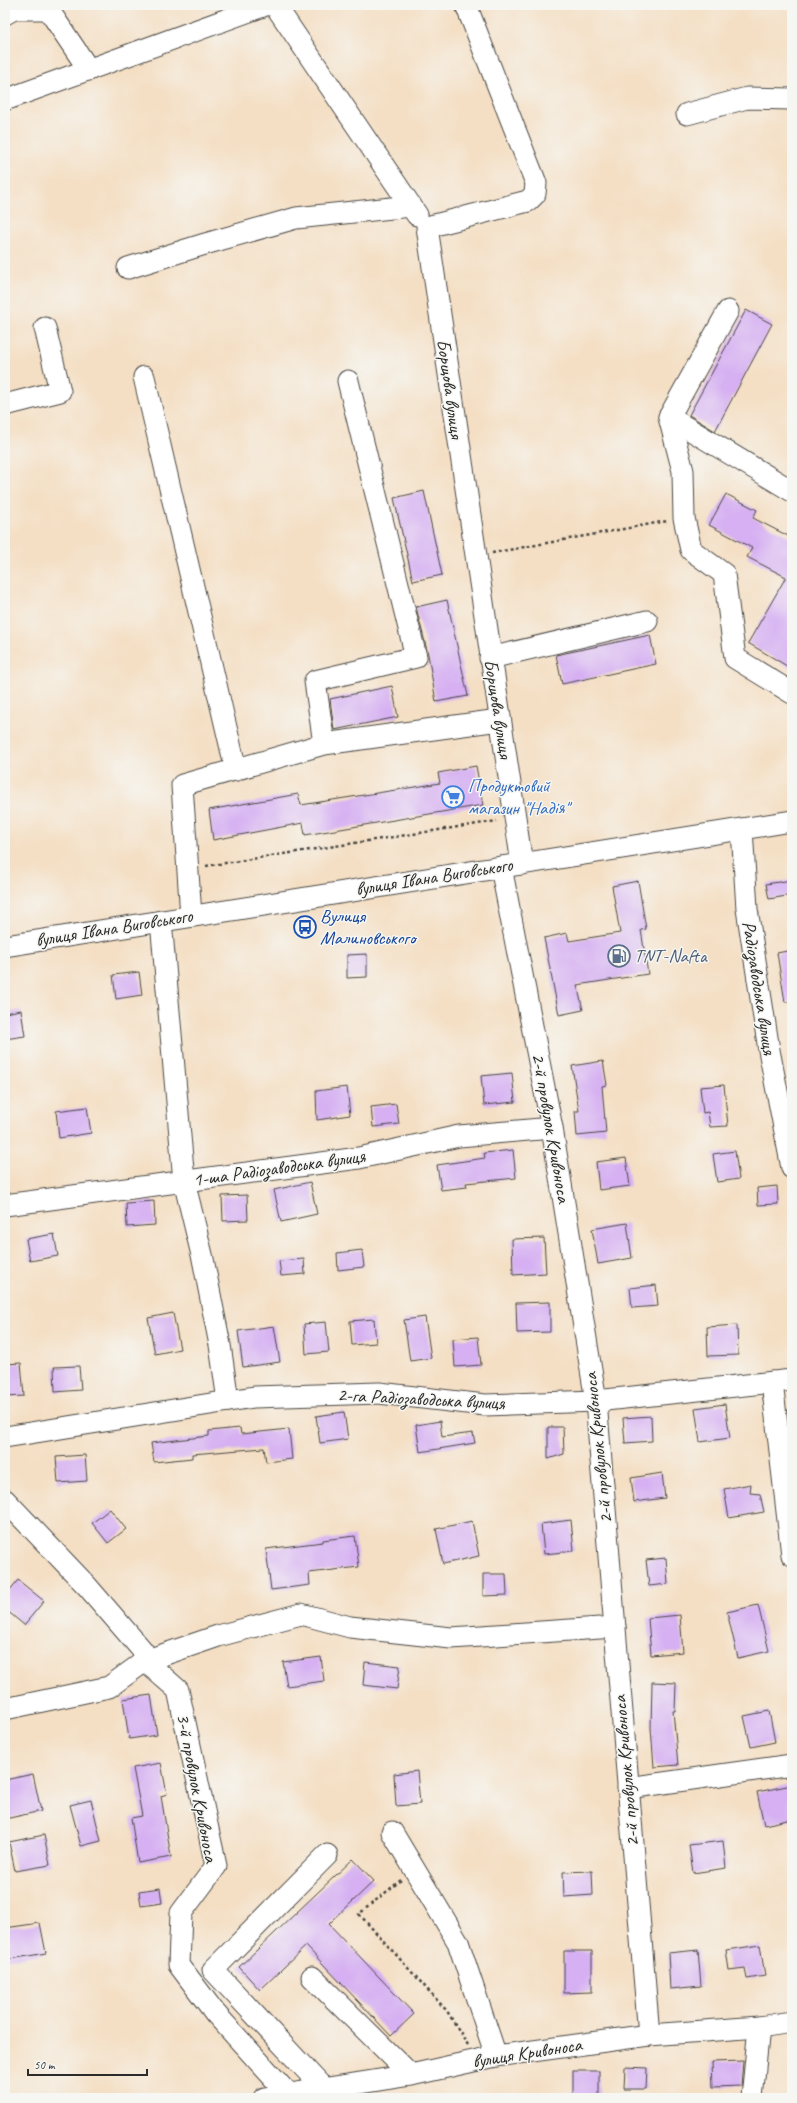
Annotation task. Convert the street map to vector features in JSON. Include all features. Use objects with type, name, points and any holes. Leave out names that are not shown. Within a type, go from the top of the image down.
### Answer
[{"type":"street","points":[[5,100],[266,5]]},
{"type":"street","points":[[275,5],[411,206],[427,227],[528,201],[535,194],[536,183],[466,5]]},
{"type":"street","points":[[5,14],[14,9],[48,9],[89,70]]},
{"type":"street","points":[[687,114],[747,98],[792,99]]},
{"type":"street","points":[[128,268],[296,218],[411,206]]},
{"type":"street","name":"Борщова вулиця","points":[[427,227],[474,556],[522,864]]},
{"type":"street","points":[[728,311],[669,418],[683,471],[684,518],[691,550],[724,574],[735,658],[792,693]]},
{"type":"street","points":[[5,405],[60,391],[45,328]]},
{"type":"street","points":[[144,377],[236,770]]},
{"type":"street","points":[[324,744],[315,681],[416,657],[348,381]]},
{"type":"street","points":[[669,418],[792,491]]},
{"type":"street","points":[[490,658],[647,621]]},
{"type":"street","points":[[191,916],[182,785],[324,744],[499,720]]},
{"type":"street","name":"вулиця Івана Виговського","points":[[5,946],[792,821]]},
{"type":"street","name":"Радіозаводська вулиця","points":[[742,829],[747,909],[769,1050],[792,1168]]},
{"type":"street","name":"2-й провулок Кривоноса","points":[[501,867],[552,1128],[596,1401],[649,2035]]},
{"type":"street","points":[[161,921],[184,1181],[203,1259],[220,1345],[228,1401]]},
{"type":"street","name":"1-ша Радіозаводська вулиця","points":[[5,1205],[359,1158],[459,1136],[552,1128]]},
{"type":"street","name":"2-га Радіозаводська вулиця","points":[[5,1437],[254,1397],[379,1393],[485,1405],[596,1401],[792,1380]]},
{"type":"street","points":[[772,1382],[792,1555]]},
{"type":"street","points":[[5,1500],[87,1586],[143,1651],[145,1661]]},
{"type":"street","points":[[5,1709],[109,1687],[145,1661],[218,1636],[301,1614],[350,1627],[451,1638],[615,1627]]},
{"type":"street","name":"3-й провулок Кривоноса","points":[[145,1661],[178,1690],[216,1866],[181,1913],[180,1965],[215,2013],[289,2095]]},
{"type":"street","points":[[628,1788],[792,1765]]},
{"type":"street","points":[[392,1832],[458,1942],[487,2058]]},
{"type":"street","points":[[324,2089],[213,1970],[327,1854]]},
{"type":"street","points":[[312,1977],[411,2075]]},
{"type":"street","name":"вулиця Кривоноса","points":[[264,2098],[411,2075],[487,2058],[649,2035],[759,2027],[792,2022]]},
{"type":"street","points":[[752,2098],[759,2027]]},
{"type":"path","points":[[474,556],[684,518]]},
{"type":"path","points":[[188,869],[514,818]]},
{"type":"path","points":[[414,1869],[359,1914],[448,2011],[487,2058]]},
{"type":"building","points":[[746,310],[772,324],[715,431],[689,415]]},
{"type":"building","points":[[424,491],[442,575],[413,581],[394,498]]},
{"type":"building","points":[[726,494],[757,510],[753,518],[792,538],[792,669],[748,643],[786,577],[747,557],[752,548],[709,525]]},
{"type":"building","points":[[447,600],[468,696],[436,702],[428,654],[416,607]]},
{"type":"building","points":[[650,635],[656,664],[562,684],[556,655]]},
{"type":"building","points":[[392,686],[398,717],[334,730],[330,699]]},
{"type":"building","points":[[476,766],[483,805],[305,835],[303,823],[213,840],[209,810],[298,794],[301,805],[440,783],[438,773]]},
{"type":"building","points":[[792,880],[792,895],[769,899],[766,884]]},
{"type":"building","points":[[638,881],[646,929],[641,930],[648,974],[577,985],[583,1010],[559,1015],[544,938],[567,933],[569,941],[620,933],[612,886]]},
{"type":"building","points":[[792,950],[792,1002],[785,1002],[777,953]]},
{"type":"building","points":[[367,954],[367,977],[347,978],[347,955]]},
{"type":"building","points":[[139,972],[142,995],[116,999],[113,975]]},
{"type":"building","points":[[21,1010],[25,1036],[5,1039],[5,1013]]},
{"type":"building","points":[[603,1061],[607,1085],[602,1086],[606,1133],[577,1136],[575,1111],[579,1111],[572,1066]]},
{"type":"building","points":[[512,1073],[515,1102],[484,1105],[481,1076]]},
{"type":"building","points":[[724,1085],[728,1126],[710,1127],[708,1112],[703,1113],[700,1087]]},
{"type":"building","points":[[347,1087],[350,1115],[317,1120],[316,1091]]},
{"type":"building","points":[[396,1104],[399,1124],[373,1127],[371,1107]]},
{"type":"building","points":[[87,1107],[91,1133],[59,1138],[56,1111]]},
{"type":"building","points":[[513,1150],[516,1178],[466,1183],[467,1187],[441,1190],[437,1165],[485,1158],[484,1153]]},
{"type":"building","points":[[735,1151],[739,1179],[717,1182],[713,1154]]},
{"type":"building","points":[[626,1158],[630,1186],[599,1190],[596,1162]]},
{"type":"building","points":[[310,1182],[317,1214],[281,1222],[274,1190]]},
{"type":"building","points":[[777,1186],[778,1204],[758,1205],[757,1188]]},
{"type":"building","points":[[247,1195],[248,1220],[223,1221],[222,1196]]},
{"type":"building","points":[[154,1201],[155,1225],[127,1227],[126,1203]]},
{"type":"building","points":[[627,1223],[632,1258],[598,1264],[592,1229]]},
{"type":"building","points":[[54,1234],[58,1256],[30,1261],[26,1239]]},
{"type":"building","points":[[544,1238],[546,1273],[513,1275],[512,1239]]},
{"type":"building","points":[[362,1250],[364,1267],[338,1270],[337,1253]]},
{"type":"building","points":[[304,1259],[305,1274],[281,1276],[279,1261]]},
{"type":"building","points":[[656,1285],[658,1306],[632,1308],[630,1288]]},
{"type":"building","points":[[550,1302],[550,1332],[517,1333],[516,1303]]},
{"type":"building","points":[[173,1313],[180,1349],[155,1354],[148,1318]]},
{"type":"building","points":[[425,1317],[431,1358],[410,1361],[404,1320]]},
{"type":"building","points":[[374,1319],[376,1343],[352,1345],[350,1321]]},
{"type":"building","points":[[326,1322],[329,1352],[306,1354],[304,1324]]},
{"type":"building","points":[[737,1325],[738,1355],[708,1356],[707,1327]]},
{"type":"building","points":[[274,1326],[280,1362],[243,1367],[238,1331]]},
{"type":"building","points":[[478,1337],[481,1365],[455,1367],[453,1339]]},
{"type":"building","points":[[21,1363],[24,1396],[5,1397],[5,1364]]},
{"type":"building","points":[[79,1366],[81,1390],[55,1392],[54,1367]]},
{"type":"building","points":[[725,1404],[730,1438],[700,1442],[695,1408]]},
{"type":"building","points":[[344,1412],[348,1439],[320,1443],[316,1416]]},
{"type":"building","points":[[651,1416],[652,1441],[625,1443],[623,1418]]},
{"type":"building","points":[[440,1421],[442,1437],[473,1433],[475,1443],[420,1452],[416,1425]]},
{"type":"building","points":[[548,1427],[563,1427],[564,1454],[548,1459]]},
{"type":"building","points":[[240,1428],[241,1434],[289,1429],[292,1459],[266,1462],[264,1448],[192,1454],[192,1458],[154,1462],[151,1443],[209,1436],[209,1431]]},
{"type":"building","points":[[85,1455],[87,1481],[58,1483],[56,1457]]},
{"type":"building","points":[[662,1473],[665,1498],[634,1502],[631,1478]]},
{"type":"building","points":[[751,1484],[750,1493],[760,1494],[764,1512],[729,1518],[724,1489]]},
{"type":"building","points":[[110,1509],[126,1529],[108,1543],[92,1523]]},
{"type":"building","points":[[571,1520],[574,1551],[544,1554],[541,1524]]},
{"type":"building","points":[[472,1521],[479,1556],[443,1564],[436,1529]]},
{"type":"building","points":[[355,1536],[359,1567],[309,1573],[310,1585],[271,1590],[266,1549],[323,1542],[323,1540]]},
{"type":"building","points":[[666,1558],[668,1584],[649,1586],[646,1560]]},
{"type":"building","points":[[483,1574],[506,1574],[507,1595],[483,1596]]},
{"type":"building","points":[[18,1580],[44,1601],[24,1625],[5,1609],[5,1596]]},
{"type":"building","points":[[758,1605],[769,1651],[738,1658],[727,1612]]},
{"type":"building","points":[[680,1615],[683,1652],[651,1655],[648,1618]]},
{"type":"building","points":[[321,1657],[324,1681],[287,1686],[283,1662]]},
{"type":"building","points":[[365,1662],[400,1666],[397,1689],[363,1685]]},
{"type":"building","points":[[652,1682],[676,1683],[675,1711],[673,1711],[678,1765],[654,1767],[651,1728]]},
{"type":"building","points":[[151,1695],[157,1735],[129,1739],[123,1699]]},
{"type":"building","points":[[769,1711],[775,1742],[751,1747],[744,1716]]},
{"type":"building","points":[[161,1763],[167,1794],[161,1796],[171,1857],[138,1863],[131,1818],[142,1816],[133,1768]]},
{"type":"building","points":[[417,1771],[420,1804],[396,1806],[394,1774]]},
{"type":"building","points":[[33,1774],[41,1811],[5,1819],[5,1780]]},
{"type":"building","points":[[792,1785],[792,1819],[764,1825],[757,1792]]},
{"type":"building","points":[[91,1800],[101,1841],[81,1846],[70,1805]]},
{"type":"building","points":[[44,1835],[50,1865],[15,1871],[9,1842]]},
{"type":"building","points":[[723,1841],[726,1868],[693,1873],[689,1845]]},
{"type":"building","points":[[353,1859],[374,1881],[329,1924],[414,2014],[391,2036],[306,1946],[260,1990],[239,1967]]},
{"type":"building","points":[[592,1871],[593,1895],[564,1897],[563,1872]]},
{"type":"building","points":[[160,1888],[162,1903],[141,1906],[139,1891]]},
{"type":"building","points":[[40,1923],[46,1953],[5,1960],[5,1928]]},
{"type":"building","points":[[760,1945],[765,1976],[747,1979],[745,1968],[729,1970],[726,1950]]},
{"type":"building","points":[[698,1950],[701,1986],[670,1989],[668,1953]]},
{"type":"building","points":[[564,1951],[592,1951],[592,1992],[564,1993]]},
{"type":"building","points":[[743,2061],[741,2086],[713,2087],[712,2062]]},
{"type":"building","points":[[625,2067],[647,2068],[646,2089],[624,2089]]},
{"type":"building","points":[[573,2071],[599,2071],[599,2098],[573,2098]]},
{"type":"place","name":"Продуктовий магазин \"Надія\"","points":[[453,797]]},
{"type":"place","name":"Вулиця Малиновського","points":[[305,927]]},
{"type":"place","name":"TNT-Nafta","points":[[619,956]]}]
